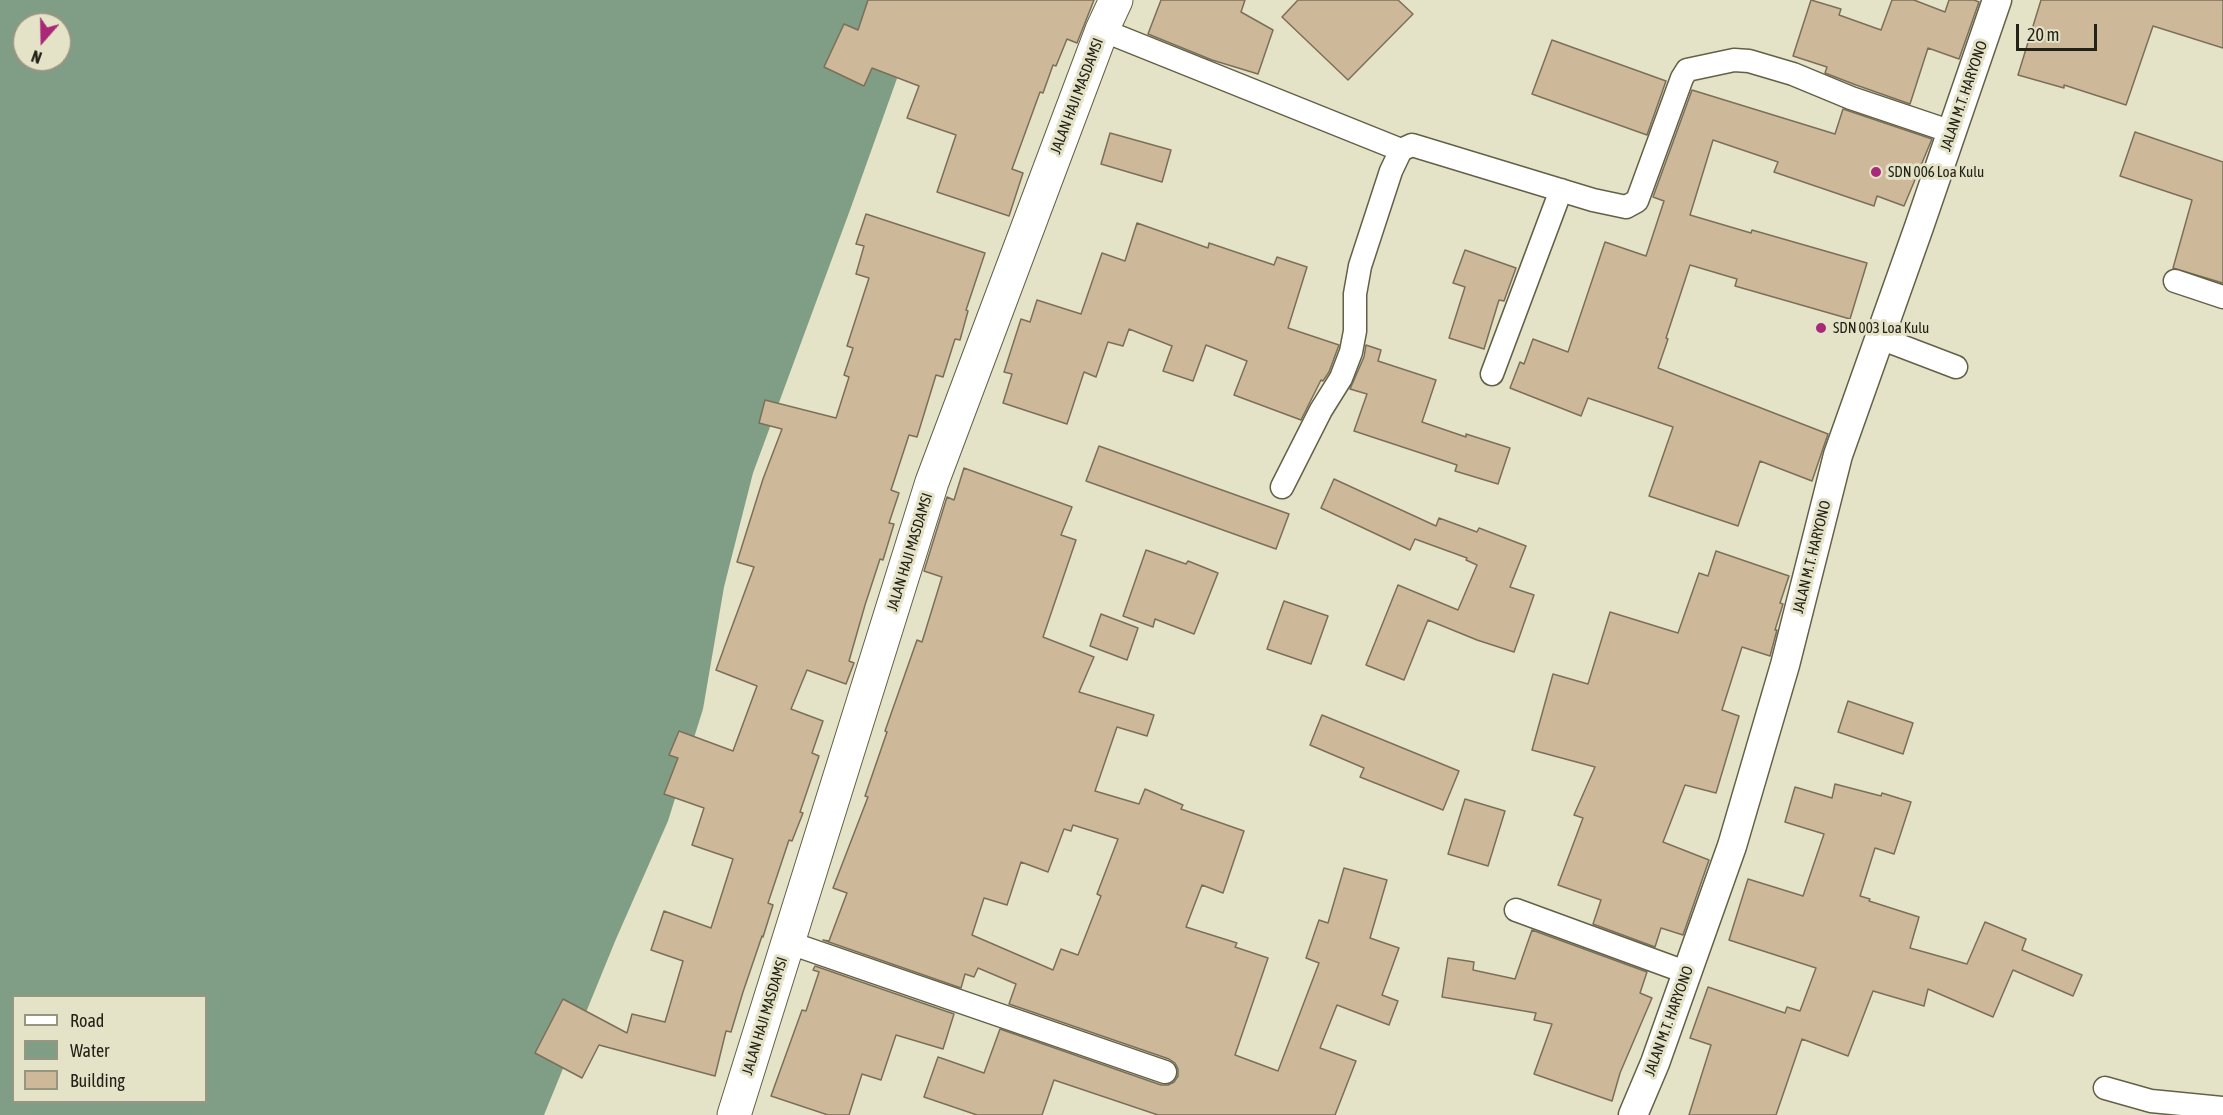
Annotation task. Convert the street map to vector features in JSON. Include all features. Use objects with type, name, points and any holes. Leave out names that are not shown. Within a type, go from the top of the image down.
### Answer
[{"type":"highway","name":"JALAN HAJI MASDAMSI","points":[[734,1115],[932,482],[1102,30],[1116,0]]},
{"type":"street","name":"JALAN M.T. HARYONO","points":[[1633,1115],[1655,1063],[1732,846],[1785,665],[1838,455],[1997,0]]},
{"type":"street","points":[[1102,30],[1401,150]]},
{"type":"street","points":[[1282,487],[1321,410],[1341,378],[1351,352],[1355,331],[1355,294],[1360,266],[1391,171],[1401,150],[1412,145],[1626,207],[1636,201],[1687,70],[1734,60],[1749,61],[1792,74],[1851,98],[1952,132]]},
{"type":"street","points":[[1492,374],[1561,190]]},
{"type":"street","points":[[2175,281],[2223,297]]},
{"type":"street","points":[[1880,338],[1956,367]]},
{"type":"street","points":[[1516,909],[1688,973]]},
{"type":"street","points":[[787,942],[1165,1071]]},
{"type":"street","points":[[2105,1088],[2151,1101],[2223,1108]]},
{"type":"water","points":[[0,0],[925,0],[753,473],[724,587],[703,709],[668,821],[616,939],[544,1115],[0,1115]]},
{"type":"building","points":[[868,0],[1094,0],[1077,43],[1067,39],[1056,66],[1053,65],[1043,93],[1040,92],[1012,169],[1023,173],[1009,216],[937,192],[956,135],[907,118],[919,86],[872,68],[864,86],[824,67],[844,24],[858,30]]},
{"type":"building","points":[[1161,0],[1245,0],[1241,12],[1273,30],[1258,74],[1212,60],[1148,34]]},
{"type":"building","points":[[1298,0],[1398,0],[1413,14],[1348,80],[1282,17]]},
{"type":"building","points":[[1811,0],[1841,9],[1839,15],[1881,30],[1892,0],[1914,0],[1945,12],[1949,0],[1979,2],[1959,59],[1928,48],[1910,104],[1825,73],[1827,67],[1793,56]]},
{"type":"building","points":[[2041,0],[2223,0],[2223,48],[2153,26],[2126,105],[2064,85],[2064,88],[2018,75]]},
{"type":"building","points":[[1552,40],[1666,81],[1647,135],[1532,94]]},
{"type":"building","points":[[1692,90],[1835,134],[1843,109],[1932,139],[1904,206],[1877,196],[1874,206],[1774,172],[1778,162],[1713,140],[1690,215],[1867,263],[1850,319],[1735,286],[1737,279],[1690,265],[1658,368],[1828,434],[1812,481],[1760,461],[1738,526],[1649,496],[1673,427],[1588,398],[1581,416],[1510,388],[1520,362],[1524,364],[1533,339],[1568,352],[1605,242],[1646,256],[1664,201],[1653,197]]},
{"type":"building","points":[[2135,132],[2223,162],[2223,283],[2173,268],[2192,200],[2120,176]]},
{"type":"building","points":[[1110,133],[1171,150],[1162,182],[1101,164]]},
{"type":"building","points":[[866,214],[985,253],[966,310],[968,311],[960,340],[955,339],[943,377],[936,375],[917,437],[909,435],[891,490],[899,493],[889,523],[894,524],[865,605],[849,661],[854,663],[846,684],[807,670],[791,709],[823,721],[812,753],[819,756],[800,812],[803,813],[792,841],[789,840],[768,903],[773,905],[731,1032],[726,1031],[715,1076],[599,1045],[582,1078],[535,1053],[563,999],[627,1033],[632,1014],[665,1022],[683,961],[651,950],[664,911],[711,928],[733,859],[692,845],[704,808],[664,794],[678,758],[669,755],[679,731],[733,751],[757,686],[716,670],[754,567],[737,562],[763,479],[782,429],[759,423],[765,400],[836,418],[849,377],[844,375],[853,348],[847,346],[869,278],[856,274],[864,246],[856,244]]},
{"type":"building","points":[[1137,223],[1208,248],[1209,243],[1274,265],[1277,257],[1307,267],[1288,328],[1339,345],[1329,372],[1323,381],[1321,380],[1301,420],[1234,395],[1247,361],[1206,345],[1193,381],[1163,371],[1172,346],[1129,329],[1123,346],[1108,342],[1096,377],[1084,372],[1067,424],[1003,403],[1012,374],[1004,372],[1021,319],[1030,322],[1037,300],[1081,314],[1102,253],[1125,261]]},
{"type":"building","points":[[1465,250],[1516,268],[1504,301],[1499,300],[1484,349],[1449,338],[1465,287],[1453,283]]},
{"type":"building","points":[[1366,345],[1381,350],[1378,361],[1436,380],[1422,422],[1466,437],[1466,434],[1510,448],[1498,484],[1455,471],[1457,465],[1354,431],[1367,394],[1350,389],[1364,357]]},
{"type":"building","points":[[1099,446],[1289,514],[1276,549],[1086,481]]},
{"type":"building","points":[[964,468],[1072,507],[1061,535],[1076,540],[1043,637],[1094,657],[1079,692],[1154,715],[1147,736],[1117,727],[1095,791],[1139,804],[1145,789],[1183,805],[1181,809],[1244,831],[1223,893],[1202,885],[1186,927],[1237,943],[1235,947],[1268,958],[1235,1055],[1278,1071],[1319,963],[1306,958],[1319,920],[1328,923],[1344,868],[1387,880],[1370,938],[1399,948],[1382,995],[1398,1001],[1389,1025],[1337,1005],[1320,1048],[1356,1061],[1335,1115],[1158,1115],[1054,1080],[1042,1115],[977,1115],[924,1097],[938,1057],[984,1073],[1000,1029],[1161,1085],[1174,1082],[1178,1076],[1178,1069],[1169,1059],[1009,1004],[1016,984],[978,968],[974,977],[965,974],[961,988],[823,940],[829,941],[847,893],[833,888],[868,797],[865,796],[887,732],[885,731],[917,640],[922,642],[942,577],[924,571],[947,497],[954,500]],"holes":[[[1073,825],[1118,839],[1097,894],[1101,896],[1078,955],[1061,949],[1053,970],[972,935],[984,898],[1007,905],[1021,862],[1048,872],[1064,829],[1071,831]]]},
{"type":"building","points":[[1334,479],[1436,526],[1439,518],[1477,532],[1479,528],[1526,546],[1510,587],[1534,595],[1514,652],[1428,620],[1404,680],[1366,665],[1398,585],[1458,610],[1477,565],[1466,560],[1467,558],[1415,539],[1410,550],[1321,508]]},
{"type":"building","points":[[1146,550],[1186,564],[1188,561],[1218,573],[1194,634],[1155,619],[1153,627],[1123,616]]},
{"type":"building","points":[[1716,551],[1789,576],[1780,603],[1783,604],[1770,656],[1742,647],[1722,710],[1739,716],[1716,793],[1685,785],[1663,842],[1709,860],[1683,935],[1661,928],[1655,947],[1593,924],[1601,900],[1558,885],[1583,818],[1574,815],[1595,767],[1532,750],[1553,674],[1588,684],[1610,612],[1678,633],[1699,573],[1708,576]]},
{"type":"building","points":[[1284,601],[1328,616],[1311,664],[1267,649]]},
{"type":"building","points":[[1101,614],[1138,628],[1127,660],[1090,646]]},
{"type":"building","points":[[1848,701],[1913,723],[1903,754],[1838,732]]},
{"type":"building","points":[[1322,715],[1459,771],[1443,810],[1360,777],[1364,768],[1310,745]]},
{"type":"building","points":[[1835,784],[1881,796],[1882,793],[1911,802],[1894,854],[1875,848],[1860,896],[1919,917],[1910,948],[1967,964],[1985,922],[2026,939],[2022,950],[2082,975],[2073,996],[2013,970],[1993,1017],[1928,989],[1924,1006],[1873,991],[1848,1056],[1802,1039],[1776,1115],[1689,1115],[1711,1045],[1690,1038],[1708,987],[1785,1013],[1787,1007],[1800,1011],[1816,968],[1729,940],[1748,879],[1803,896],[1824,834],[1785,822],[1795,787],[1832,798]]},
{"type":"building","points":[[1465,799],[1505,811],[1488,866],[1448,854]]},
{"type":"building","points":[[1532,930],[1647,972],[1640,993],[1652,998],[1620,1073],[1612,1101],[1534,1074],[1552,1024],[1534,1020],[1536,1013],[1442,997],[1448,958],[1474,962],[1473,970],[1515,979]]},
{"type":"building","points":[[815,966],[954,1014],[943,1049],[896,1035],[881,1080],[862,1074],[849,1115],[828,1115],[771,1096],[802,1010],[806,1011],[819,972],[813,970]]},
{"type":"place","name":"SDN 006 Loa Kulu","points":[[1876,172]]},
{"type":"place","name":"SDN 003 Loa Kulu","points":[[1821,328]]}]
